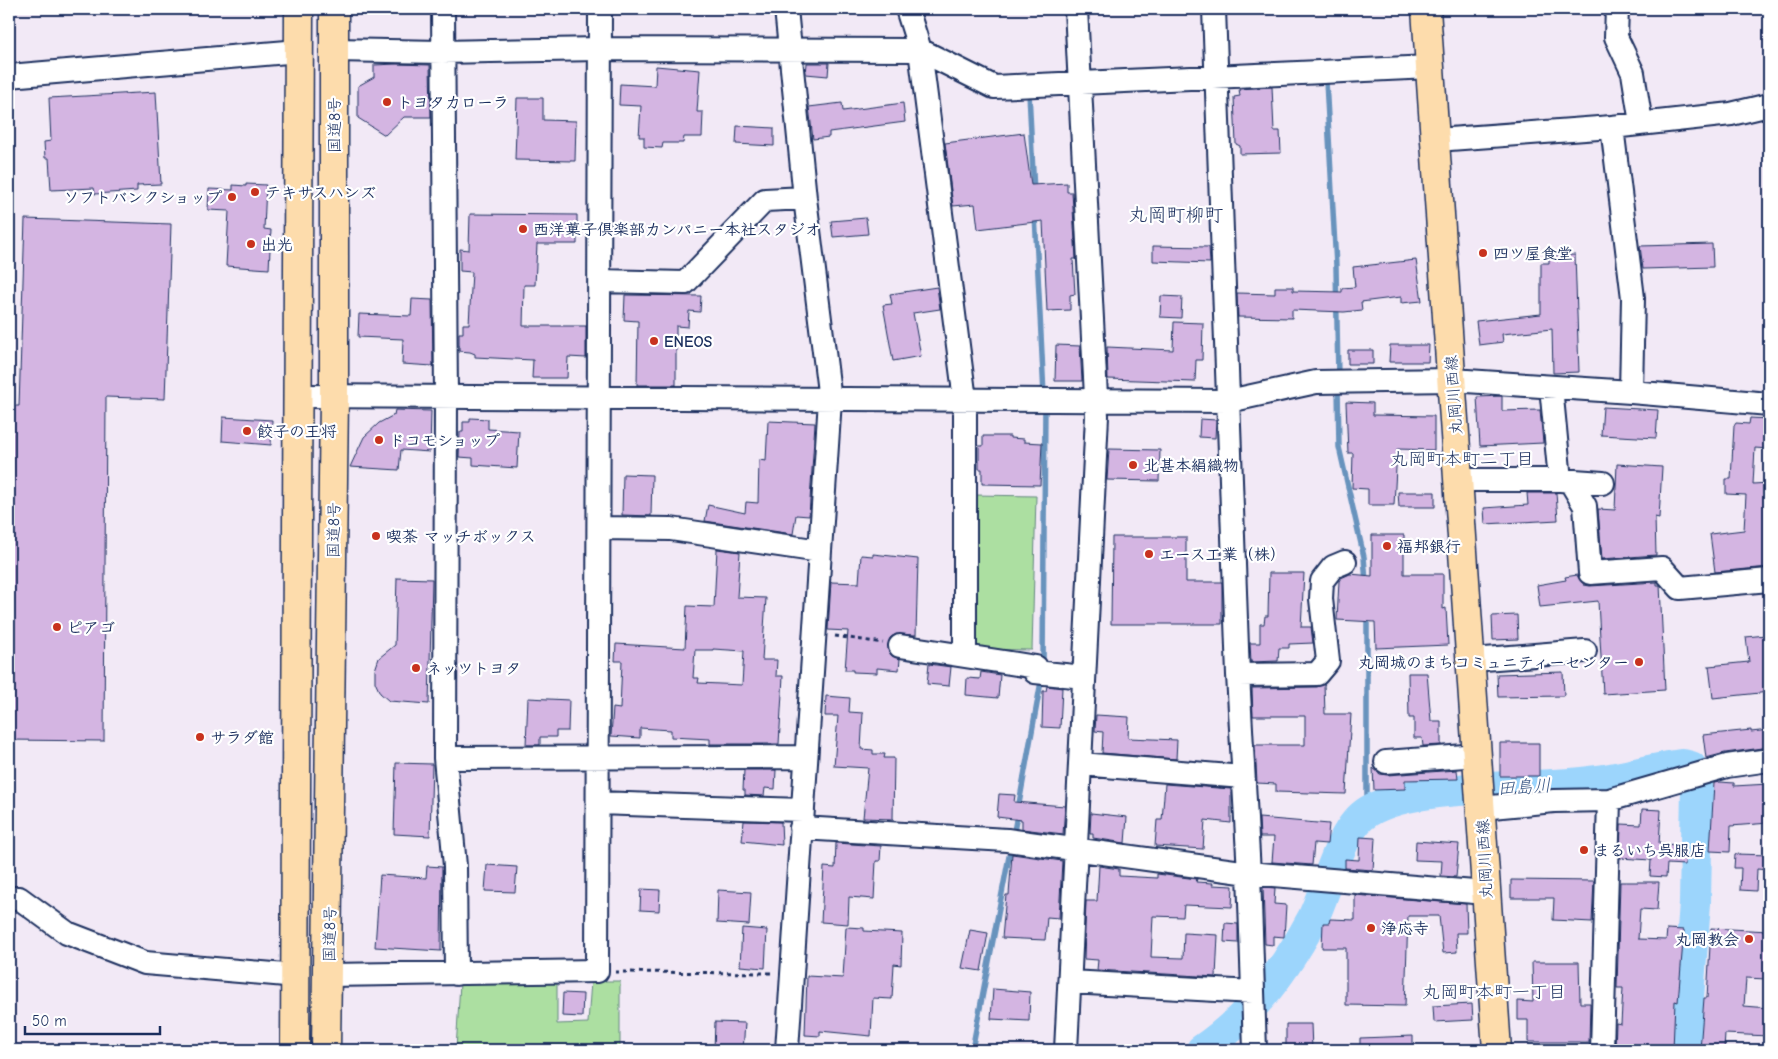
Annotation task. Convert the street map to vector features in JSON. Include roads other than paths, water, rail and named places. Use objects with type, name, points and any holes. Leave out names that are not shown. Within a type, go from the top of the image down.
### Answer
[{"type":"main road","name":"国道8号","points":[[296,1050],[299,9]]},
{"type":"main road","name":"国道8号","points":[[326,1050],[334,397],[334,9]]},
{"type":"main road","name":"丸岡川西線","points":[[1426,9],[1472,660],[1497,1050]]},
{"type":"street","points":[[443,9],[446,397],[445,758],[456,866],[456,974]]},
{"type":"street","points":[[328,975],[597,971],[600,528],[600,9]]},
{"type":"street","points":[[786,9],[805,198],[830,400],[787,1050]]},
{"type":"street","points":[[907,9],[920,50],[965,400],[965,656]]},
{"type":"street","points":[[1066,1050],[1097,416],[1076,9]]},
{"type":"street","points":[[1214,9],[1218,75],[1238,675],[1255,1050]]},
{"type":"street","points":[[1617,9],[1616,37],[1633,73],[1641,123]]},
{"type":"street","points":[[334,50],[442,52],[600,49],[920,50],[994,87],[1218,75],[1430,67]]},
{"type":"street","points":[[9,76],[299,51]]},
{"type":"street","points":[[1436,140],[1612,127],[1730,114],[1769,105]]},
{"type":"street","points":[[1612,127],[1634,298],[1632,392]]},
{"type":"street","points":[[600,281],[685,283],[765,200],[805,198]]},
{"type":"street","points":[[299,396],[1229,401],[1316,382],[1452,380],[1632,392],[1769,404]]},
{"type":"street","points":[[1551,387],[1565,480],[1585,506],[1590,573],[1662,568],[1680,588],[1769,580]]},
{"type":"street","points":[[1459,480],[1565,480],[1604,483]]},
{"type":"street","points":[[600,528],[671,529],[820,551]]},
{"type":"street","points":[[1238,675],[1317,674],[1328,661],[1321,599],[1322,581],[1333,567],[1345,562]]},
{"type":"street","points":[[900,646],[1036,667],[1035,672],[1084,677]]},
{"type":"street","points":[[1472,660],[1585,651]]},
{"type":"street","points":[[1386,762],[1478,755]]},
{"type":"street","points":[[445,758],[806,757]]},
{"type":"street","points":[[1482,808],[1554,801],[1609,800],[1727,766],[1769,760]]},
{"type":"street","points":[[1080,764],[1243,777]]},
{"type":"street","points":[[1602,1050],[1609,800]]},
{"type":"street","points":[[598,803],[801,819],[1077,848],[1248,873],[1486,893]]},
{"type":"street","points":[[9,898],[19,898],[67,933],[145,963],[297,976]]},
{"type":"street","points":[[1070,982],[1252,992]]},
{"type":"waterway","points":[[1329,78],[1326,81],[1336,266],[1338,378]]},
{"type":"waterway","points":[[1029,93],[1034,193]]},
{"type":"waterway","points":[[1035,214],[1044,395]]},
{"type":"waterway","points":[[1338,387],[1339,447],[1364,557],[1366,582]]},
{"type":"waterway","points":[[1043,665],[1045,404]]},
{"type":"waterway","points":[[1367,614],[1367,812]]},
{"type":"waterway","points":[[1013,837],[1042,676]]},
{"type":"waterway","name":"田島川","points":[[1202,1050],[1220,1037],[1252,1007],[1291,956],[1313,918],[1342,845],[1350,831],[1369,811],[1390,802],[1415,795],[1444,791],[1589,782],[1683,765],[1691,767],[1697,786],[1695,903],[1684,1050]]},
{"type":"waterway","points":[[972,1050],[1011,846]]},
{"type":"place","name":"トヨタカローラ","points":[[387,102]]},
{"type":"place","name":"テキサスハンズ","points":[[255,192]]},
{"type":"place","name":"ソフトバンクショップ","points":[[232,197]]},
{"type":"place","name":"西洋菓子倶楽部カンパニー本社スタジオ","points":[[523,229]]},
{"type":"place","name":"出光","points":[[251,244]]},
{"type":"place","name":"四ツ屋食堂","points":[[1483,253]]},
{"type":"place","name":"ENEOS","points":[[654,341]]},
{"type":"place","name":"餃子の王将","points":[[247,431]]},
{"type":"place","name":"ドコモショップ","points":[[379,440]]},
{"type":"place","name":"北甚本絹織物","points":[[1133,465]]},
{"type":"place","name":"喫茶 マッチボックス","points":[[376,536]]},
{"type":"place","name":"福邦銀行","points":[[1387,546]]},
{"type":"place","name":"エース工業（株）","points":[[1149,554]]},
{"type":"place","name":"ピアゴ","points":[[57,627]]},
{"type":"place","name":"丸岡城のまちコミュニティーセンター","points":[[1639,662]]},
{"type":"place","name":"ネッツトヨタ","points":[[416,668]]},
{"type":"place","name":"サラダ館","points":[[200,737]]},
{"type":"place","name":"まるいち呉服店","points":[[1584,850]]},
{"type":"place","name":"浄応寺","points":[[1371,928]]},
{"type":"place","name":"丸岡教会","points":[[1749,939]]},
{"type":"district","name":"丸岡町柳町","points":[[1176,214]]},
{"type":"district","name":"丸岡町本町二丁目","points":[[1462,459]]},
{"type":"district","name":"丸岡町本町一丁目","points":[[1494,992]]}]
